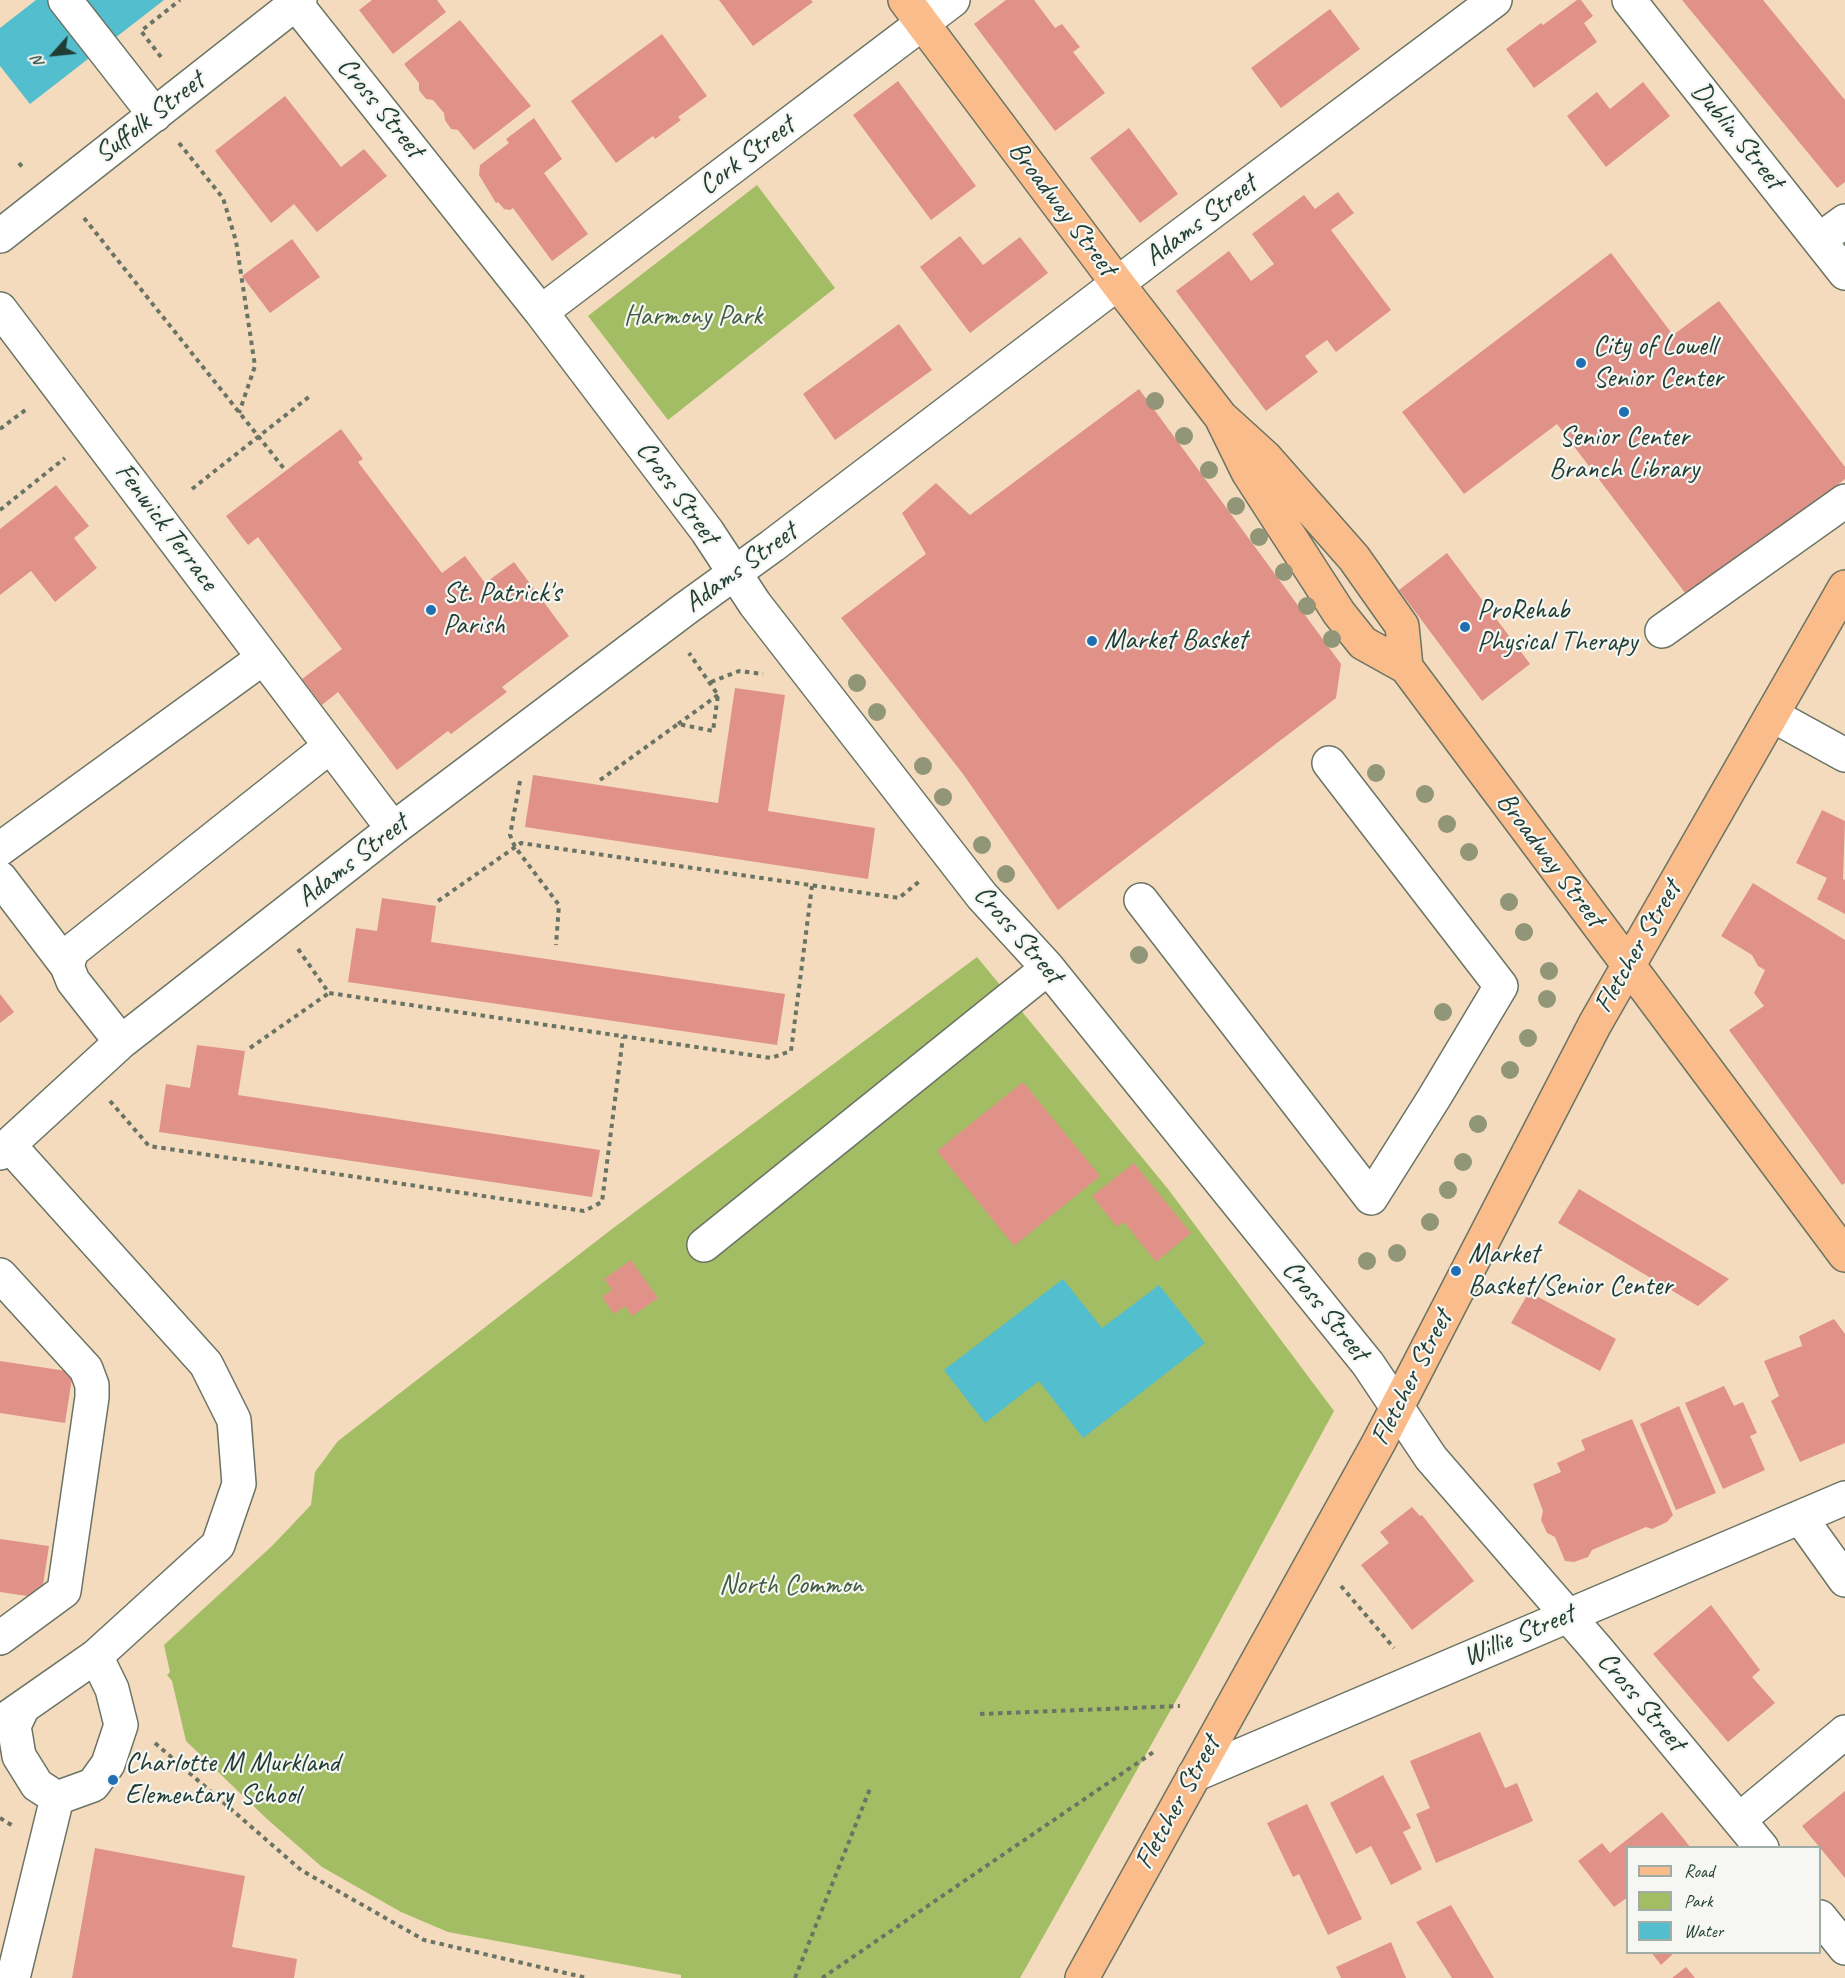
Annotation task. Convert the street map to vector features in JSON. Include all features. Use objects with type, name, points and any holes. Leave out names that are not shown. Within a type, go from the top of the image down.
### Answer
[{"type":"main road","name":"Broadway Street","points":[[914,12],[1221,417],[1265,457],[1353,558],[1402,626],[1406,667]]},
{"type":"main road","name":"Broadway Street","points":[[1221,417],[1248,472],[1339,613],[1363,643],[1406,667],[1845,1255]]},
{"type":"main road","name":"Fletcher Street","points":[[1082,1978],[1398,1407],[1595,1024],[1845,587]]},
{"type":"street","points":[[65,0],[165,126]]},
{"type":"street","name":"Cork Street","points":[[542,312],[914,12],[953,0]]},
{"type":"street","name":"Adams Street","points":[[5,1148],[121,1042],[393,829],[1495,0]]},
{"type":"street","name":"Dublin Street","points":[[1629,0],[1845,273]]},
{"type":"street","name":"Suffolk Street","points":[[0,236],[165,126],[298,2]]},
{"type":"street","name":"Cross Street","points":[[298,2],[542,312],[707,531],[755,604],[982,896],[1048,968],[1368,1364],[1431,1458],[1568,1616],[1760,1846]]},
{"type":"street","points":[[1819,240],[1845,221]]},
{"type":"street","name":"Fenwick Terrace","points":[[0,309],[393,829]]},
{"type":"street","points":[[1662,631],[1845,501]]},
{"type":"street","points":[[0,849],[264,658]]},
{"type":"street","points":[[1772,715],[1845,755]]},
{"type":"street","points":[[67,966],[72,951],[329,747]]},
{"type":"street","points":[[1141,900],[1371,1198],[1434,1098],[1500,986],[1329,763]]},
{"type":"street","points":[[0,878],[67,966],[73,981],[121,1042]]},
{"type":"street","points":[[704,1245],[1048,968]]},
{"type":"street","points":[[5,1148],[206,1364],[234,1420],[239,1484],[218,1545],[96,1656],[12,1715],[19,1756],[37,1785],[57,1798]]},
{"type":"street","points":[[0,1275],[86,1369],[92,1385],[64,1591],[0,1638]]},
{"type":"street","name":"Willie Street","points":[[1194,1775],[1845,1498]]},
{"type":"street","points":[[1800,1517],[1845,1580]]},
{"type":"street","points":[[57,1798],[93,1785],[108,1764],[121,1725],[112,1689],[96,1656]]},
{"type":"street","points":[[1739,1820],[1845,1732]]},
{"type":"street","points":[[13,1978],[57,1798]]},
{"type":"street","points":[[1821,1918],[1845,1948]]},
{"type":"path","points":[[161,57],[141,32],[180,0]]},
{"type":"path","points":[[165,126],[223,198],[236,241],[255,366],[239,413]]},
{"type":"path","points":[[19,163],[22,168]]},
{"type":"path","points":[[81,214],[286,471]]},
{"type":"path","points":[[192,489],[310,396]]},
{"type":"path","points":[[0,429],[32,405]]},
{"type":"path","points":[[0,510],[70,454]]},
{"type":"path","points":[[678,724],[713,731],[718,695],[689,652]]},
{"type":"path","points":[[711,682],[739,671],[766,675]]},
{"type":"path","points":[[600,780],[718,695]]},
{"type":"path","points":[[521,777],[510,834],[515,847],[559,905],[556,945]]},
{"type":"path","points":[[438,901],[521,843],[899,898],[926,875]]},
{"type":"path","points":[[250,1048],[328,993],[771,1058],[791,1052],[812,886]]},
{"type":"path","points":[[294,944],[328,993]]},
{"type":"path","points":[[110,1101],[149,1146],[584,1211],[602,1202],[623,1037]]},
{"type":"path","points":[[1337,1581],[1395,1649]]},
{"type":"path","points":[[981,1714],[1180,1706]]},
{"type":"path","points":[[118,1710],[301,1870],[424,1940],[587,1978]]},
{"type":"path","points":[[822,1978],[1155,1750]]},
{"type":"path","points":[[795,1978],[871,1786]]},
{"type":"green space","name":"Harmony Park","points":[[757,185],[835,288],[668,420],[588,316]]},
{"type":"green space","name":"North Common","points":[[977,957],[1168,1189],[1334,1411],[1196,1665],[1020,1978],[681,1978],[681,1975],[448,1932],[401,1912],[322,1867],[267,1819],[186,1741],[172,1681],[167,1675],[170,1672],[164,1645],[272,1546],[311,1505],[315,1472],[338,1441],[612,1229]]},
{"type":"water","points":[[36,0],[164,0],[30,104],[0,66],[0,28]]},
{"type":"water","points":[[1063,1279],[1102,1328],[1159,1285],[1205,1343],[1083,1438],[1039,1381],[985,1423],[944,1370]]},
{"type":"building","points":[[372,0],[437,0],[446,12],[393,54],[359,10]]},
{"type":"building","points":[[719,0],[811,0],[813,2],[753,46]]},
{"type":"building","points":[[1006,0],[1034,0],[1055,28],[1062,24],[1080,47],[1073,52],[1105,93],[1055,131],[974,24]]},
{"type":"building","points":[[1577,0],[1581,0],[1593,16],[1584,23],[1597,42],[1534,88],[1506,49]]},
{"type":"building","points":[[1682,0],[1763,0],[1845,100],[1845,182],[1837,188]]},
{"type":"building","points":[[1330,9],[1360,49],[1281,108],[1251,68]]},
{"type":"building","points":[[460,20],[531,106],[474,150],[458,130],[451,129],[445,120],[444,113],[433,100],[426,99],[419,90],[419,83],[404,64]]},
{"type":"building","points":[[662,34],[707,96],[678,117],[681,120],[655,139],[653,136],[616,163],[571,101]]},
{"type":"building","points":[[898,81],[976,186],[931,220],[853,115]]},
{"type":"building","points":[[1643,82],[1670,116],[1606,167],[1567,116],[1597,92],[1610,109]]},
{"type":"building","points":[[285,96],[341,167],[364,149],[387,176],[317,232],[294,204],[271,223],[215,151]]},
{"type":"building","points":[[534,118],[562,159],[544,173],[588,234],[552,261],[513,208],[504,209],[498,202],[496,203],[479,175],[480,165],[509,143],[506,139]]},
{"type":"building","points":[[1129,128],[1178,194],[1140,223],[1090,158]]},
{"type":"building","points":[[1338,192],[1354,213],[1331,230],[1391,310],[1336,352],[1327,340],[1305,356],[1318,372],[1266,411],[1176,291],[1229,251],[1251,281],[1274,264],[1252,234],[1304,195],[1315,209]]},
{"type":"building","points":[[960,236],[983,265],[1020,237],[1048,273],[970,333],[920,267]]},
{"type":"building","points":[[292,239],[320,277],[270,313],[242,276]]},
{"type":"building","points":[[1611,253],[1673,335],[1719,301],[1845,467],[1845,479],[1689,598],[1557,424],[1464,494],[1402,412]]},
{"type":"building","points":[[899,324],[932,370],[835,440],[803,394]]},
{"type":"building","name":"Market Basket","points":[[1139,389],[1341,664],[1336,698],[1058,910],[963,774],[841,618],[926,554],[902,513],[936,483],[970,515]]},
{"type":"building","name":"St. Patrick's Parish","points":[[341,429],[363,459],[358,462],[442,573],[465,556],[485,583],[514,562],[569,636],[502,687],[507,692],[451,734],[448,731],[397,770],[338,692],[322,705],[302,679],[342,649],[258,537],[248,545],[226,516]]},
{"type":"building","points":[[56,485],[89,526],[74,538],[97,568],[55,602],[31,571],[0,595],[0,529]]},
{"type":"building","name":"ProRehab Physical Therapy","points":[[1447,553],[1530,664],[1482,701],[1399,590]]},
{"type":"building","points":[[735,688],[785,695],[768,811],[875,828],[868,879],[525,827],[533,775],[718,803]]},
{"type":"building","points":[[1822,810],[1845,821],[1843,879],[1845,880],[1845,914],[1817,899],[1827,878],[1796,863]]},
{"type":"building","points":[[1753,883],[1845,940],[1845,1183],[1842,1185],[1729,1030],[1764,1006],[1754,993],[1765,970],[1758,966],[1752,955],[1721,936]]},
{"type":"building","points":[[382,898],[436,906],[431,942],[785,994],[777,1045],[348,982],[356,928],[377,931]]},
{"type":"building","points":[[0,994],[14,1012],[0,1023]]},
{"type":"building","points":[[197,1045],[245,1051],[238,1095],[600,1150],[592,1197],[159,1132],[166,1084],[190,1088]]},
{"type":"building","points":[[1023,1082],[1100,1176],[1014,1246],[937,1151]]},
{"type":"building","points":[[1134,1163],[1191,1233],[1156,1262],[1124,1222],[1117,1227],[1092,1196]]},
{"type":"building","points":[[1579,1189],[1729,1279],[1698,1306],[1558,1223]]},
{"type":"building","points":[[631,1260],[658,1298],[632,1316],[625,1306],[614,1314],[602,1297],[612,1290],[604,1279]]},
{"type":"building","points":[[1529,1292],[1616,1339],[1600,1371],[1511,1323]]},
{"type":"building","points":[[1834,1319],[1845,1334],[1845,1443],[1800,1462],[1771,1401],[1779,1396],[1764,1361],[1802,1346],[1799,1336]]},
{"type":"building","points":[[0,1361],[73,1372],[65,1423],[0,1413]]},
{"type":"building","points":[[1724,1386],[1734,1406],[1743,1402],[1757,1433],[1750,1436],[1765,1470],[1723,1489],[1685,1403]]},
{"type":"building","points":[[1679,1406],[1716,1493],[1676,1510],[1640,1424]]},
{"type":"building","points":[[1632,1419],[1673,1515],[1667,1522],[1652,1529],[1646,1527],[1592,1550],[1588,1557],[1574,1562],[1565,1561],[1555,1537],[1547,1533],[1541,1520],[1543,1511],[1533,1484],[1561,1472],[1557,1463],[1585,1450],[1581,1440]]},
{"type":"building","points":[[1412,1507],[1420,1516],[1422,1515],[1474,1581],[1412,1630],[1361,1565],[1389,1543],[1380,1532]]},
{"type":"building","points":[[0,1539],[49,1546],[41,1598],[0,1592]]},
{"type":"building","points":[[1711,1605],[1760,1670],[1752,1677],[1775,1703],[1728,1742],[1653,1654]]},
{"type":"building","points":[[1480,1732],[1505,1788],[1517,1783],[1533,1821],[1436,1863],[1416,1814],[1430,1808],[1410,1761]]},
{"type":"building","points":[[1383,1775],[1411,1828],[1403,1832],[1422,1869],[1391,1885],[1371,1846],[1356,1854],[1330,1803]]},
{"type":"building","points":[[1845,1791],[1845,1878],[1821,1846],[1802,1826]]},
{"type":"building","points":[[1307,1804],[1362,1919],[1328,1935],[1299,1874],[1293,1877],[1267,1823]]},
{"type":"building","points":[[1662,1812],[1689,1846],[1626,1846],[1626,1898],[1614,1907],[1578,1861],[1602,1843],[1610,1853]]},
{"type":"building","points":[[95,1848],[245,1876],[232,1947],[297,1959],[294,1978],[72,1978]]},
{"type":"building","points":[[1451,1905],[1494,1978],[1452,1978],[1416,1922]]},
{"type":"building","points":[[1391,1942],[1406,1978],[1341,1978],[1336,1967]]},
{"type":"building","points":[[1653,1954],[1673,1954],[1661,1965]]},
{"type":"building","points":[[1686,1967],[1695,1978],[1672,1978]]},
{"type":"place","name":"City of Lowell Senior Center","points":[[1581,363]]},
{"type":"place","name":"Senior Center Branch Library","points":[[1624,412]]},
{"type":"place","name":"St. Patrick's Parish","points":[[431,610]]},
{"type":"place","name":"ProRehab Physical Therapy","points":[[1465,627]]},
{"type":"place","name":"Market Basket","points":[[1092,641]]},
{"type":"place","name":"Market Basket/Senior Center","points":[[1456,1271]]},
{"type":"place","name":"Charlotte M Murkland Elementary School","points":[[113,1780]]}]
